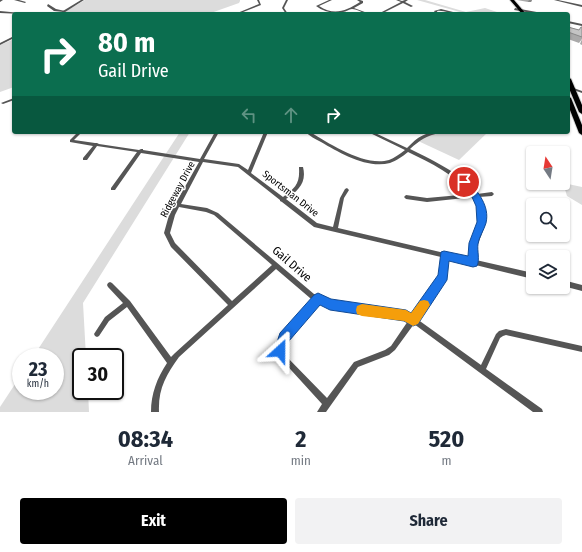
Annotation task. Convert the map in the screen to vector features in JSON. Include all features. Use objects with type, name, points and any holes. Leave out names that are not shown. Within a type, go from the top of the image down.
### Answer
[{"type":"main road","points":[[508,0],[515,9],[520,12]]},
{"type":"main road","points":[[512,0],[520,12]]},
{"type":"main road","points":[[570,88],[582,112]]},
{"type":"main road","points":[[570,103],[582,133]]},
{"type":"street","points":[[15,0],[25,2]]},
{"type":"street","points":[[48,5],[55,10],[64,11],[83,0]]},
{"type":"street","points":[[244,11],[260,4],[258,0]]},
{"type":"street","points":[[286,12],[283,8],[287,0]]},
{"type":"street","points":[[331,0],[317,6],[333,12]]},
{"type":"street","points":[[344,12],[362,2],[358,0]]},
{"type":"street","points":[[397,0],[412,6]]},
{"type":"street","points":[[384,11],[407,0]]},
{"type":"street","points":[[555,0],[582,6]]},
{"type":"street","points":[[352,8],[363,12]]},
{"type":"street","points":[[436,12],[435,11],[439,10],[448,12]]},
{"type":"street","points":[[0,12],[12,13]]},
{"type":"street","points":[[570,22],[582,25]]},
{"type":"street","points":[[0,44],[12,38]]},
{"type":"street","points":[[570,88],[582,92]]},
{"type":"street","points":[[3,103],[12,100]]},
{"type":"street","points":[[570,101],[578,103]]},
{"type":"street","name":"Sportsman Drive","points":[[78,134],[72,140],[239,166],[308,221],[316,225],[526,274]]},
{"type":"street","name":"Ridgeway Drive","points":[[216,134],[168,224],[168,237],[173,245],[231,304]]},
{"type":"street","points":[[249,173],[265,134]]},
{"type":"street","points":[[311,134],[345,153],[366,161],[381,162],[393,160],[422,136],[430,134]]},
{"type":"street","points":[[374,134],[459,177],[476,195],[481,206],[482,222],[474,243],[473,262]]},
{"type":"street","points":[[85,159],[97,144]]},
{"type":"street","points":[[113,190],[141,150]]},
{"type":"street","points":[[282,200],[296,189],[301,181],[300,168]]},
{"type":"street","points":[[335,230],[342,198],[346,190]]},
{"type":"street","points":[[406,197],[427,200],[492,194]]},
{"type":"street","name":"Gail Drive","points":[[178,205],[207,210],[216,214],[312,296],[318,299],[330,304],[406,316],[413,320],[539,412]]},
{"type":"street","points":[[321,412],[356,364],[387,353],[393,348],[443,276],[444,255]]},
{"type":"street","points":[[155,412],[157,390],[166,370],[177,355],[231,304],[276,265]]},
{"type":"street","points":[[110,285],[128,303],[171,363]]},
{"type":"street","points":[[570,285],[582,288]]},
{"type":"street","points":[[318,299],[284,337],[280,351],[283,357],[327,404]]},
{"type":"street","points":[[96,334],[107,319],[128,303]]},
{"type":"street","points":[[482,371],[498,336],[506,332],[582,349]]},
{"type":"shaded area","points":[[85,0],[240,0],[239,3],[214,12],[64,12]]},
{"type":"shaded area","points":[[417,0],[425,0],[466,12],[460,12]]},
{"type":"shaded area","points":[[485,8],[497,12],[466,12]]},
{"type":"shaded area","points":[[12,40],[12,88],[0,92],[0,45]]},
{"type":"shaded area","points":[[179,134],[189,134],[83,303],[86,348],[72,348],[72,400],[88,400],[89,412],[0,412],[0,407],[12,389],[12,400],[64,400],[64,348],[39,348]]},
{"type":"shaded area","points":[[427,134],[486,134],[459,160],[416,140]]},
{"type":"shaded area","points":[[570,184],[582,187],[582,205],[567,196],[565,190],[570,190]]},
{"type":"building","points":[[582,27],[582,37],[570,33],[570,28],[579,30]]},
{"type":"slow traffic","points":[[362,310],[386,312],[406,316],[413,320],[424,305]]},
{"type":"route","points":[[280,351],[284,337],[318,299],[330,304],[406,316],[413,320],[443,276],[444,255],[473,262],[472,257],[474,243],[481,228],[482,222],[481,206],[476,195],[464,182]]}]
